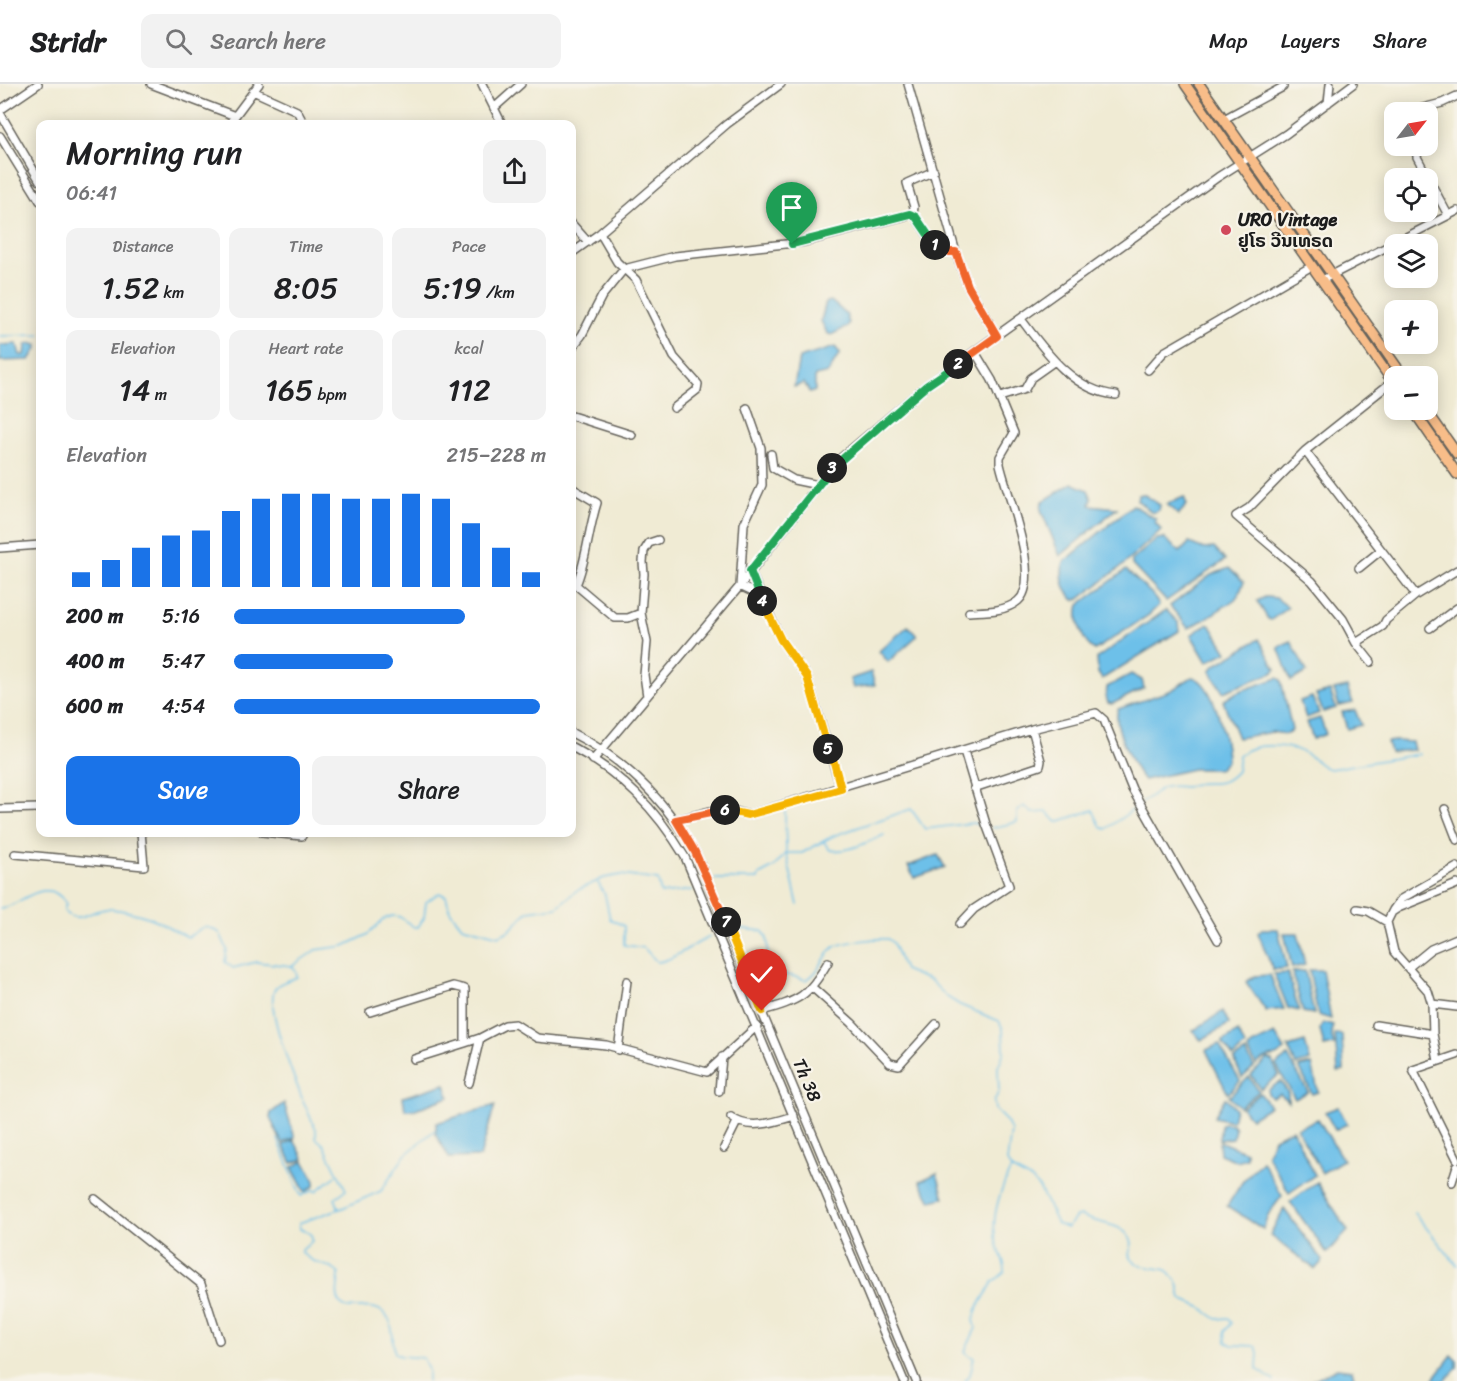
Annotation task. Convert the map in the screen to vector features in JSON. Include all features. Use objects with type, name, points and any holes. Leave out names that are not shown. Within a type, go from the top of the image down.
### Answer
[{"type":"highway","points":[[1185,84],[1384,369]]},
{"type":"highway","points":[[1199,84],[1396,366]]},
{"type":"highway","points":[[1420,420],[1457,474]]},
{"type":"highway","points":[[1433,420],[1457,454]]},
{"type":"street","points":[[36,175],[3,127],[0,112],[38,84]]},
{"type":"street","points":[[151,84],[235,116]]},
{"type":"street","points":[[232,120],[259,84]]},
{"type":"street","points":[[482,84],[500,120]]},
{"type":"street","points":[[494,108],[521,84]]},
{"type":"street","points":[[576,250],[600,233],[665,174],[781,84]]},
{"type":"street","points":[[908,84],[956,252],[968,286],[997,336]]},
{"type":"street","points":[[1328,103],[1330,84]]},
{"type":"street","points":[[593,760],[740,586],[835,464],[926,386],[1353,84]]},
{"type":"street","points":[[1224,119],[1283,87]]},
{"type":"street","points":[[253,91],[297,111],[302,120]]},
{"type":"street","points":[[1438,104],[1457,96]]},
{"type":"street","points":[[0,136],[36,194]]},
{"type":"street","points":[[1417,156],[1448,215]]},
{"type":"street","points":[[934,171],[907,183],[914,207],[913,214],[933,243],[946,252],[956,252]]},
{"type":"street","points":[[1322,280],[1457,211]]},
{"type":"street","points":[[576,343],[602,296],[624,269],[675,256],[804,242],[913,214]]},
{"type":"street","points":[[576,228],[588,242]]},
{"type":"street","points":[[600,233],[617,262],[636,280],[674,357],[698,384],[697,390],[674,408]]},
{"type":"street","points":[[1148,370],[1164,352],[1312,266]]},
{"type":"street","points":[[1021,319],[1068,375],[1100,392],[1116,395]]},
{"type":"street","points":[[969,612],[1009,607],[1018,601],[1027,585],[1025,557],[999,464],[1002,453],[1014,437],[1000,398],[975,352]]},
{"type":"street","points":[[1000,398],[1025,389],[1031,378],[1055,361]]},
{"type":"street","points":[[1371,662],[1356,643],[1343,619],[1312,580],[1236,516],[1249,508],[1305,451],[1384,391]]},
{"type":"street","points":[[740,586],[744,524],[759,496],[762,485],[761,448],[747,408]]},
{"type":"street","points":[[576,417],[632,435]]},
{"type":"street","points":[[1305,451],[1416,595]]},
{"type":"street","points":[[771,454],[773,468],[794,480],[818,485]]},
{"type":"street","points":[[576,490],[597,503],[583,553],[585,564],[576,581]]},
{"type":"street","points":[[646,696],[644,675],[647,642],[641,613],[644,551],[650,543],[658,540]]},
{"type":"street","points":[[0,548],[36,545]]},
{"type":"street","points":[[1359,568],[1380,551]]},
{"type":"street","points":[[1356,643],[1383,626],[1386,620],[1416,595],[1457,570]]},
{"type":"street","points":[[750,571],[781,640],[807,677],[841,789]]},
{"type":"street","points":[[740,586],[759,595]]},
{"type":"street","points":[[576,587],[615,618],[628,618],[641,613]]},
{"type":"street","points":[[1430,628],[1457,608]]},
{"type":"street","points":[[676,820],[710,811],[732,810],[748,815],[841,789],[1090,712],[1101,715],[1141,803],[1218,940]]},
{"type":"street","points":[[974,788],[1040,766],[1041,761],[1032,729]]},
{"type":"street","name":"Th 38","points":[[576,735],[601,750],[647,786],[676,820],[708,879],[916,1381]]},
{"type":"street","points":[[960,924],[974,909],[1007,890],[1009,886],[974,788],[964,751]]},
{"type":"street","name":"Th 38","points":[[576,752],[593,760],[638,793],[667,828],[697,884],[904,1381]]},
{"type":"street","points":[[0,809],[36,808]]},
{"type":"street","points":[[1445,809],[1457,840]]},
{"type":"street","points":[[15,854],[144,866],[141,837]]},
{"type":"street","points":[[1438,1061],[1433,1034],[1432,1004],[1428,992],[1394,952],[1387,922],[1401,899],[1457,867]]},
{"type":"street","points":[[1392,912],[1457,884]]},
{"type":"street","points":[[1357,909],[1368,911],[1387,922]]},
{"type":"street","points":[[1409,967],[1431,949],[1457,938]]},
{"type":"street","points":[[762,1011],[789,1003],[813,988],[828,962]]},
{"type":"street","points":[[738,978],[748,976]]},
{"type":"street","points":[[618,1050],[627,981]]},
{"type":"street","points":[[370,1012],[453,986],[462,987],[465,989],[465,1043]]},
{"type":"street","points":[[813,988],[852,1023],[890,1063],[898,1065],[936,1024]]},
{"type":"street","points":[[1432,1004],[1457,1007]]},
{"type":"street","points":[[414,1059],[480,1038],[506,1025],[514,1024],[537,1038],[600,1044],[707,1072],[757,1026]]},
{"type":"street","points":[[1376,1025],[1433,1034]]},
{"type":"street","points":[[469,1083],[480,1038]]},
{"type":"street","points":[[1457,1055],[1416,1067],[1413,1074],[1457,1159]]},
{"type":"street","points":[[719,1091],[722,1057]]},
{"type":"street","points":[[724,1148],[734,1119],[757,1125],[794,1116]]},
{"type":"street","points":[[1452,1182],[1457,1166]]},
{"type":"street","points":[[95,1199],[201,1284],[219,1340]]},
{"type":"street","points":[[876,1312],[886,1308]]},
{"type":"water","points":[[831,301],[846,314],[849,323],[847,327],[831,335],[827,333],[821,321],[826,302]]},
{"type":"water","points":[[30,343],[36,345],[36,351],[30,360],[0,361],[0,345],[17,344],[20,355],[25,355],[26,345]]},
{"type":"water","points":[[835,347],[840,353],[828,373],[815,376],[815,391],[810,393],[804,383],[794,387],[799,358]]},
{"type":"water","points":[[1072,483],[1088,490],[1092,499],[1090,505],[1117,508],[1060,556],[1041,510],[1042,502]]},
{"type":"water","points":[[1143,494],[1160,505],[1159,510],[1152,513],[1137,500],[1138,495]]},
{"type":"water","points":[[1184,497],[1187,505],[1178,515],[1167,504]]},
{"type":"water","points":[[1133,505],[1156,519],[1155,522],[1161,530],[1122,566],[1079,599],[1074,600],[1063,582],[1064,562]]},
{"type":"water","points":[[1164,538],[1180,552],[1189,543],[1204,549],[1214,548],[1225,560],[1166,601],[1132,565],[1132,560],[1157,539]]},
{"type":"water","points":[[1229,568],[1244,582],[1238,596],[1188,628],[1170,606],[1211,575]]},
{"type":"water","points":[[1126,570],[1152,594],[1159,605],[1149,615],[1095,650],[1083,637],[1078,617],[1079,605]]},
{"type":"water","points":[[1265,597],[1276,598],[1288,607],[1271,620],[1268,619],[1257,601]]},
{"type":"water","points":[[1166,610],[1178,622],[1179,631],[1102,679],[1098,673],[1097,658]]},
{"type":"water","points":[[1207,624],[1211,626],[1227,652],[1207,662],[1191,635]]},
{"type":"water","points":[[908,626],[917,636],[888,662],[879,651]]},
{"type":"water","points":[[1259,639],[1276,669],[1272,673],[1223,692],[1210,671],[1214,666]]},
{"type":"water","points":[[1291,641],[1307,672],[1291,681],[1278,647]]},
{"type":"water","points":[[871,672],[875,685],[853,688],[850,679]]},
{"type":"water","points":[[1131,674],[1142,680],[1144,688],[1112,704],[1108,703],[1107,687]]},
{"type":"water","points":[[1192,677],[1200,681],[1213,700],[1225,740],[1227,761],[1219,769],[1193,769],[1144,780],[1134,766],[1121,735],[1118,725],[1118,709],[1172,690]]},
{"type":"water","points":[[1278,678],[1281,680],[1292,730],[1285,734],[1272,732],[1238,738],[1223,701],[1237,692]]},
{"type":"water","points":[[1347,687],[1353,703],[1339,706],[1334,690]]},
{"type":"water","points":[[1330,691],[1336,708],[1323,712],[1316,695]]},
{"type":"water","points":[[1312,697],[1319,713],[1306,718],[1300,701]]},
{"type":"water","points":[[1355,710],[1361,725],[1347,729],[1342,712]]},
{"type":"water","points":[[1320,718],[1326,734],[1313,739],[1307,722]]},
{"type":"water","points":[[1387,742],[1412,742],[1414,750],[1390,752]]},
{"type":"water","points":[[938,855],[945,867],[914,878],[908,866]]},
{"type":"water","points":[[1262,929],[1278,929],[1287,968],[1273,970],[1258,933]]},
{"type":"water","points":[[1284,933],[1298,933],[1305,965],[1292,968]]},
{"type":"water","points":[[1309,970],[1322,970],[1331,1019],[1318,1015]]},
{"type":"water","points":[[1305,971],[1314,1014],[1303,1012],[1292,972]]},
{"type":"water","points":[[1288,973],[1299,1011],[1288,1008],[1274,974]]},
{"type":"water","points":[[1270,975],[1284,1009],[1266,1011],[1246,982],[1255,976]]},
{"type":"water","points":[[1223,1011],[1229,1024],[1201,1040],[1193,1031]]},
{"type":"water","points":[[1323,1023],[1333,1026],[1331,1032],[1334,1045],[1324,1047],[1320,1029]]},
{"type":"water","points":[[1238,1032],[1245,1046],[1233,1057],[1222,1042]]},
{"type":"water","points":[[1275,1034],[1285,1050],[1256,1065],[1248,1050],[1252,1045]]},
{"type":"water","points":[[1335,1034],[1342,1035],[1344,1071],[1338,1072]]},
{"type":"water","points":[[1305,1042],[1310,1061],[1296,1065],[1288,1047]]},
{"type":"water","points":[[1219,1044],[1240,1081],[1228,1094],[1206,1050]]},
{"type":"water","points":[[1246,1052],[1254,1067],[1242,1078],[1234,1059]]},
{"type":"water","points":[[1288,1056],[1308,1092],[1295,1099],[1276,1065]]},
{"type":"water","points":[[1268,1059],[1272,1061],[1279,1075],[1261,1089],[1251,1075]]},
{"type":"water","points":[[1312,1064],[1318,1092],[1312,1094],[1299,1067]]},
{"type":"water","points":[[1249,1077],[1259,1091],[1240,1107],[1229,1097]]},
{"type":"water","points":[[1281,1081],[1288,1093],[1288,1102],[1280,1094],[1272,1098],[1268,1094],[1268,1090]]},
{"type":"water","points":[[445,1084],[449,1097],[413,1110],[405,1110],[403,1097]]},
{"type":"water","points":[[1260,1093],[1270,1106],[1251,1118],[1242,1108]]},
{"type":"water","points":[[1225,1098],[1235,1108],[1232,1121],[1214,1117]]},
{"type":"water","points":[[284,1103],[295,1138],[282,1143],[270,1118],[271,1113]]},
{"type":"water","points":[[495,1105],[480,1157],[449,1158],[436,1134],[436,1123]]},
{"type":"water","points":[[1338,1107],[1347,1124],[1335,1130],[1325,1112]]},
{"type":"water","points":[[1318,1119],[1343,1160],[1322,1173],[1297,1128]]},
{"type":"water","points":[[1232,1124],[1235,1128],[1233,1138],[1219,1140],[1221,1125]]},
{"type":"water","points":[[1292,1129],[1315,1175],[1289,1193],[1267,1155],[1274,1138]]},
{"type":"water","points":[[294,1140],[304,1159],[292,1163],[283,1145]]},
{"type":"water","points":[[1219,1143],[1246,1152],[1246,1158],[1237,1161],[1220,1154]]},
{"type":"water","points":[[304,1161],[315,1181],[314,1186],[305,1192],[292,1167]]},
{"type":"water","points":[[1262,1161],[1282,1196],[1269,1213],[1263,1229],[1227,1206],[1243,1181]]},
{"type":"water","points":[[937,1173],[944,1198],[931,1201],[920,1181]]},
{"type":"water","points":[[1317,1182],[1348,1231],[1327,1253],[1290,1202]]},
{"type":"water","points":[[1284,1209],[1323,1261],[1315,1269],[1270,1235]]},
{"type":"water","points":[[1452,1355],[1457,1360],[1457,1368],[1445,1381],[1432,1381]]},
{"type":"water","points":[[1337,1368],[1352,1370],[1355,1381],[1311,1381]]},
{"type":"waterway","points":[[0,336],[36,335]]},
{"type":"waterway","points":[[1141,803],[1166,787],[1186,787],[1193,784],[1224,781],[1237,771],[1239,755],[1265,746],[1295,749],[1330,769],[1419,754]]},
{"type":"waterway","points":[[992,828],[1017,822],[1017,812],[1024,806],[1032,813],[1047,812],[1057,822],[1093,810],[1101,827],[1106,829],[1138,806]]},
{"type":"waterway","points":[[714,879],[758,879],[759,875],[774,867],[786,853],[802,853],[833,836],[911,809],[925,829],[973,823],[984,826]]},
{"type":"waterway","points":[[785,811],[786,853],[798,905]]},
{"type":"waterway","points":[[824,842],[830,850],[837,851],[858,846],[884,835]]},
{"type":"waterway","points":[[0,909],[41,891],[50,891],[66,903],[64,911],[75,917],[110,909],[151,918],[188,937],[202,927],[209,928],[220,933],[227,949],[225,962],[233,968],[256,962],[292,966],[316,950],[344,946],[367,935],[384,919],[392,916],[400,917],[414,927],[418,927],[424,918],[426,902],[439,893],[446,896],[450,911],[462,926],[499,936],[510,930],[528,911],[557,907],[576,891],[604,878],[621,875],[658,880],[661,894],[692,890]]},
{"type":"waterway","points":[[598,883],[605,895],[610,919],[624,926],[624,945],[644,948],[657,962],[669,959],[710,937]]},
{"type":"waterway","points":[[736,928],[762,931],[767,940],[770,966],[782,974],[805,980],[810,978],[829,952],[837,946],[859,941],[888,939],[893,943],[904,970],[931,981],[947,997],[960,1005],[999,1021],[1003,1029],[1004,1052],[998,1067],[999,1092],[994,1101],[995,1110],[1007,1122],[1011,1131],[1007,1162],[1011,1169],[1032,1180],[1040,1189],[1057,1224],[1067,1228],[1076,1217],[1081,1216],[1124,1231],[1132,1243],[1129,1255],[1132,1260],[1145,1267],[1167,1270],[1178,1283],[1181,1299],[1200,1307],[1217,1319],[1228,1318],[1232,1323],[1225,1331],[1226,1342],[1232,1345],[1255,1346],[1258,1352],[1257,1369],[1274,1381]]},
{"type":"waterway","points":[[292,966],[297,977],[280,984],[274,991],[275,1019],[280,1039],[316,1129],[316,1138],[324,1145],[346,1190],[335,1198],[339,1209],[299,1223],[300,1229],[312,1236],[312,1241],[301,1251],[305,1256],[330,1267],[339,1274],[337,1295],[341,1305],[347,1308],[368,1308],[383,1312],[391,1324],[395,1353],[401,1356],[423,1358],[428,1370],[428,1381]]},
{"type":"waterway","points":[[340,1209],[381,1191],[405,1155],[435,1130]]},
{"type":"waterway","points":[[278,1139],[301,1196],[313,1190],[316,1191],[336,1176]]},
{"type":"waterway","points":[[965,1381],[970,1375],[974,1357],[969,1356],[965,1351],[976,1328],[974,1320],[977,1309],[993,1282],[1005,1272],[994,1226],[1000,1196],[1011,1169]]},
{"type":"waterway","points":[[1414,1213],[1457,1265]]},
{"type":"place","name":"URO Vintage ຢູໂຣ ວີນເທຣດ","points":[[1226,230]]},
{"type":"route","points":[[762,1011],[708,879],[676,820],[710,811],[732,810],[741,815],[748,815],[841,789],[807,677],[781,640],[750,571],[835,464],[926,386],[997,336],[974,299],[956,252],[946,252],[933,243],[913,214],[792,244]]}]
